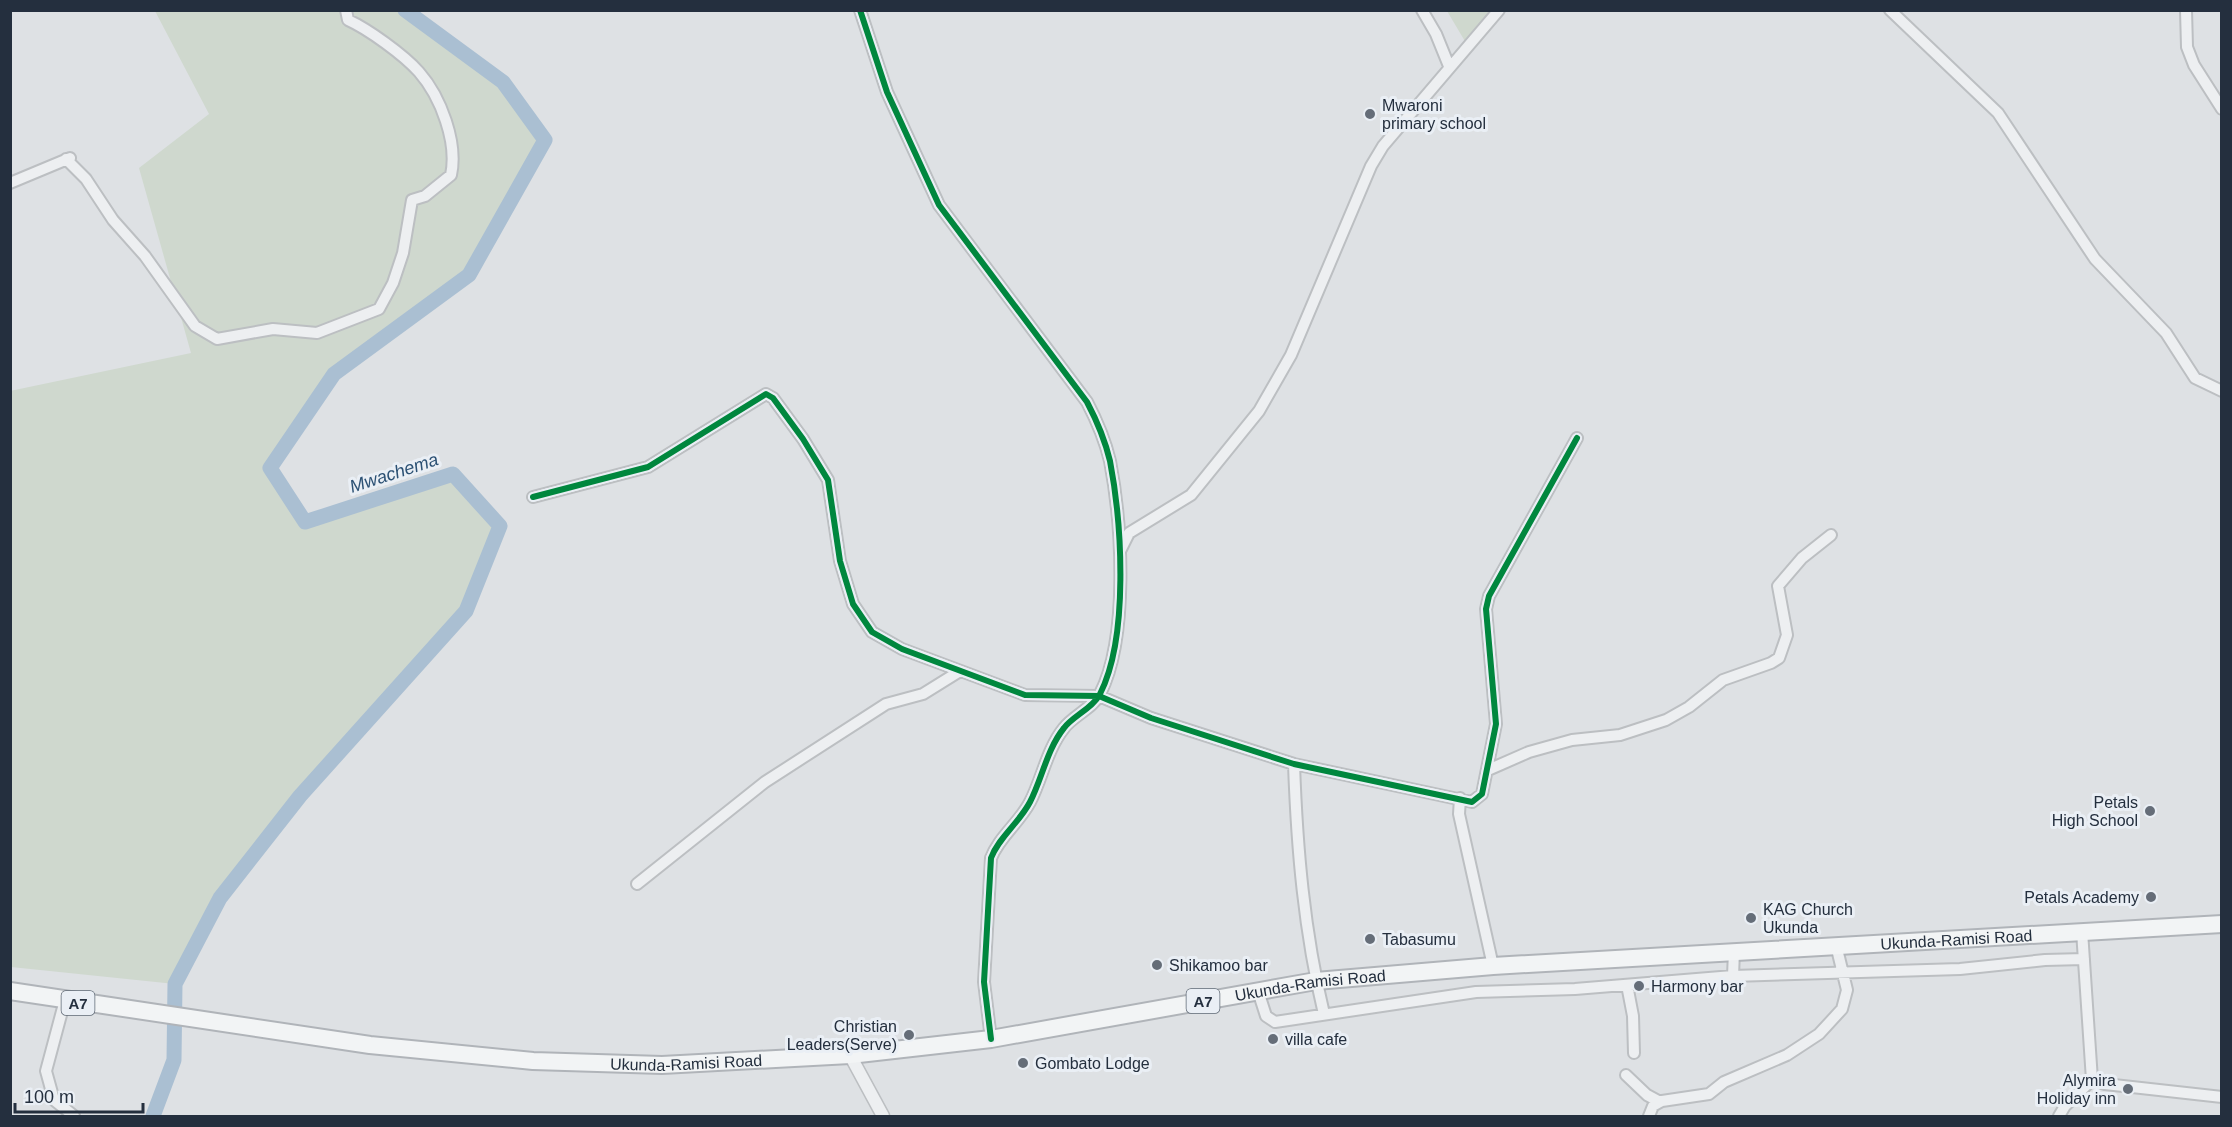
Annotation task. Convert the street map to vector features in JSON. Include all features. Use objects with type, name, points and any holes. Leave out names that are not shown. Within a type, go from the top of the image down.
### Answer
[{"type":"highway","name":"Ukunda-Ramisi Road","points":[[65,1000],[370,1046],[533,1061],[662,1065],[850,1054],[992,1039],[1316,981],[1493,966],[2222,924]]},
{"type":"highway","name":"A7","points":[[10,991],[65,1000]]},
{"type":"street","points":[[10,183],[68,159],[86,179],[113,220],[145,256],[195,326],[217,339],[273,329],[317,333],[379,309],[393,283],[404,254],[412,200],[425,196],[451,175],[455,158],[440,106],[419,72],[384,43],[348,20],[346,10]]},
{"type":"street","points":[[860,10],[887,92],[939,205],[1087,402],[1100,428],[1110,462],[1119,552],[1120,617],[1117,638],[1100,696],[1065,726],[1057,738],[1029,804],[995,848],[991,858],[984,982],[992,1039]]},
{"type":"street","points":[[1422,10],[1436,33],[1449,66]]},
{"type":"street","points":[[1119,552],[1129,533],[1191,495],[1259,411],[1291,355],[1371,166],[1383,146],[1499,10]]},
{"type":"street","points":[[1890,10],[1998,113],[2095,259],[2166,333],[2195,378],[2222,391]]},
{"type":"street","points":[[2186,10],[2187,47],[2194,65],[2222,109]]},
{"type":"street","points":[[534,497],[648,467],[766,394],[773,398],[803,439],[828,480],[840,561],[853,604],[872,632],[902,649],[1025,695],[1100,696],[1151,717],[1294,764],[1472,802],[1478,799],[1488,770],[1496,724],[1486,609],[1490,596],[1577,438]]},
{"type":"street","points":[[1488,770],[1529,752],[1572,740],[1620,735],[1666,720],[1689,707],[1723,680],[1779,658],[1787,635],[1778,586],[1802,558],[1831,535]]},
{"type":"street","points":[[637,884],[765,782],[886,704],[922,694],[960,671]]},
{"type":"street","points":[[1294,764],[1297,854],[1305,921],[1324,1014]]},
{"type":"street","points":[[1460,798],[1462,831],[1493,966]]},
{"type":"street","points":[[2059,1116],[2065,1106],[2092,1080],[2082,931]]},
{"type":"street","points":[[1649,1116],[1653,1106],[1660,1102],[1709,1094],[1724,1082],[1787,1055],[1819,1034],[1842,1009],[1847,990],[1836,945]]},
{"type":"street","points":[[1733,976],[1734,951]]},
{"type":"street","points":[[1258,991],[1266,1016],[1275,1022],[1476,992],[1575,989],[1733,976],[1843,974],[2084,959]]},
{"type":"street","points":[[1627,985],[1633,1016],[1634,1053]]},
{"type":"street","points":[[65,1000],[46,1071],[54,1100],[74,1116]]},
{"type":"street","points":[[850,1054],[883,1116]]},
{"type":"street","points":[[1626,1075],[1647,1095],[1660,1102]]},
{"type":"street","points":[[2092,1080],[2105,1084],[2222,1097]]},
{"type":"shaded area","points":[[155,11],[405,11],[503,82],[545,140],[469,275],[334,374],[270,467],[305,522],[453,474],[500,526],[466,611],[300,796],[220,898],[175,984],[11,967],[10,391],[191,353],[139,168],[209,114]]},
{"type":"shaded area","points":[[1447,11],[1501,11],[1469,48]]},
{"type":"waterway","name":"Mwachema","points":[[153,1116],[174,1060],[175,984],[220,898],[300,796],[466,611],[500,526],[453,474],[305,522],[270,468],[334,374],[469,275],[545,140],[503,82],[405,10]]},
{"type":"cycle path","points":[[860,10],[887,92],[939,205],[1087,402],[1106,446],[1118,516],[1119,612],[1109,670],[1097,699],[1068,724],[1058,736],[1030,802],[999,843],[991,858],[984,982],[991,1039]]},
{"type":"cycle path","points":[[533,497],[648,467],[766,394],[773,398],[803,439],[828,480],[840,561],[853,604],[872,632],[902,649],[1025,695],[1099,696],[1151,718],[1294,764],[1472,802],[1482,794],[1496,724],[1486,609],[1489,596],[1577,438]]},
{"type":"place","name":"Mwaroni primary school","points":[[1370,114]]},
{"type":"place","name":"Petals High School","points":[[2150,811]]},
{"type":"place","name":"Petals Academy","points":[[2151,897]]},
{"type":"place","name":"KAG Church Ukunda","points":[[1751,918]]},
{"type":"place","name":"Tabasumu","points":[[1370,939]]},
{"type":"place","name":"Shikamoo bar","points":[[1157,965]]},
{"type":"place","name":"Harmony bar","points":[[1639,986]]},
{"type":"place","name":"Christian Leaders(Serve)","points":[[909,1035]]},
{"type":"place","name":"villa cafe","points":[[1273,1039]]},
{"type":"place","name":"Gombato Lodge","points":[[1023,1063]]},
{"type":"place","name":"Alymira Holiday inn","points":[[2128,1089]]}]
